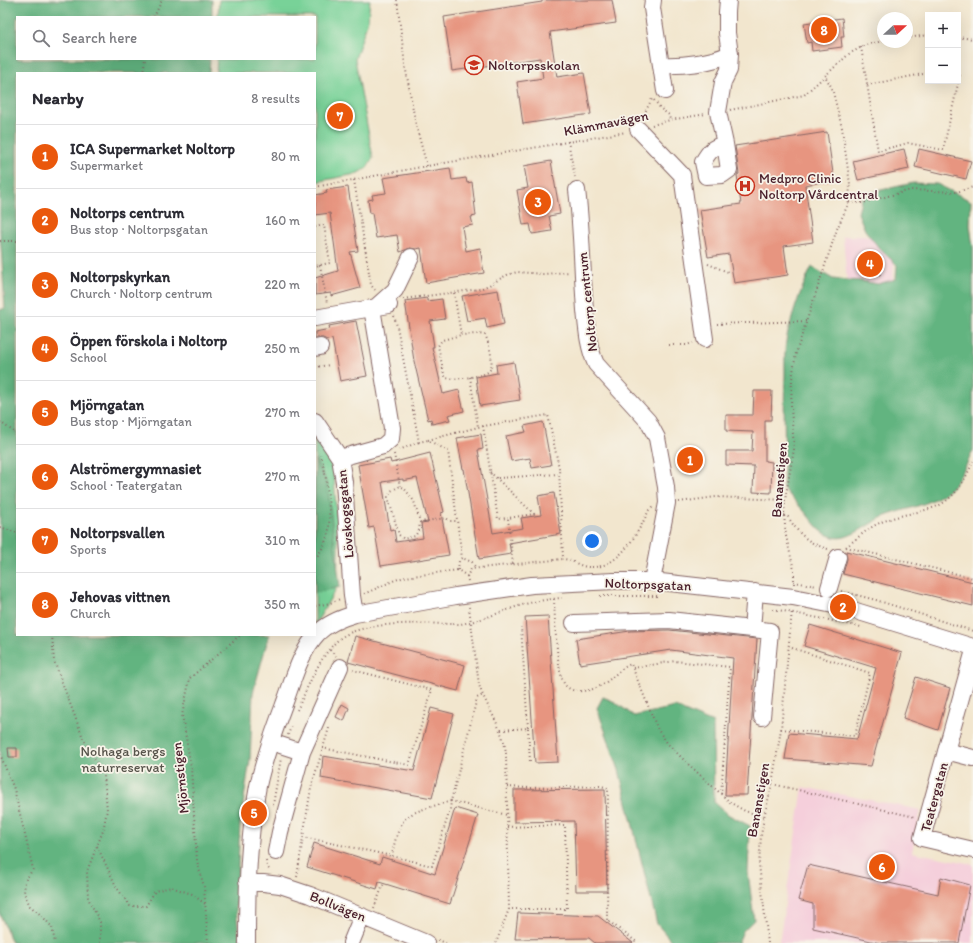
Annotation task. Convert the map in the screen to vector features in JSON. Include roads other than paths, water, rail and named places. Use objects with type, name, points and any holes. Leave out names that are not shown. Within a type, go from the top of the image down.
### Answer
[{"type":"street","points":[[653,0],[652,8],[661,65],[659,94]]},
{"type":"street","points":[[725,144],[718,112],[723,82],[729,70],[730,54],[727,33],[728,0]]},
{"type":"street","points":[[661,65],[675,66],[719,59],[730,54]]},
{"type":"street","points":[[638,125],[682,175],[694,258],[708,332]]},
{"type":"street","name":"Noltorp centrum","points":[[577,190],[580,212],[582,270],[589,342],[592,356],[596,364],[648,421],[657,438],[666,487],[667,503],[652,581]]},
{"type":"street","points":[[322,317],[381,305],[395,290],[411,258]]},
{"type":"street","points":[[340,458],[383,446],[391,439],[392,428],[381,305]]},
{"type":"street","name":"Lövskogsgatan","points":[[316,422],[340,458],[344,482],[352,596],[355,614]]},
{"type":"street","points":[[830,588],[841,552]]},
{"type":"street","name":"Noltorpsgatan","points":[[247,943],[247,881],[258,784],[278,744],[297,667],[310,644],[322,630],[341,618],[355,614],[456,596],[532,585],[614,581],[652,581],[754,599],[793,597],[843,607],[867,613],[973,647]]},
{"type":"street","points":[[752,629],[754,599]]},
{"type":"street","points":[[574,623],[669,620],[770,631],[762,717]]},
{"type":"street","name":"Teatergatan","points":[[973,654],[922,838],[973,850]]},
{"type":"street","points":[[271,855],[280,832],[302,752],[345,672]]},
{"type":"street","points":[[278,744],[302,752]]},
{"type":"street","name":"Teatergatan","points":[[946,751],[973,758]]},
{"type":"street","name":"Bollvägen","points":[[247,881],[280,885],[367,914],[430,940]]},
{"type":"street","points":[[351,943],[367,914]]},
{"type":"place","name":"Jehovas vittnen","points":[[824,30]]},
{"type":"place","name":"Noltorpsskolan","points":[[474,65]]},
{"type":"place","name":"Noltorpsvallen","points":[[340,116]]},
{"type":"place","name":"Medpro Clinic Noltorp Vårdcentral","points":[[745,186]]},
{"type":"place","name":"Noltorpskyrkan","points":[[538,202]]},
{"type":"place","name":"Öppen förskola i Noltorp","points":[[870,264]]},
{"type":"place","name":"ICA Supermarket Noltorp","points":[[690,460]]},
{"type":"place","name":"Noltorps centrum","points":[[843,607]]},
{"type":"place","name":"Mjörngatan","points":[[254,813]]},
{"type":"place","name":"Alströmergymnasiet","points":[[882,867]]},
{"type":"park label","name":"Nolhaga bergs naturreservat","points":[[123,760]]}]
